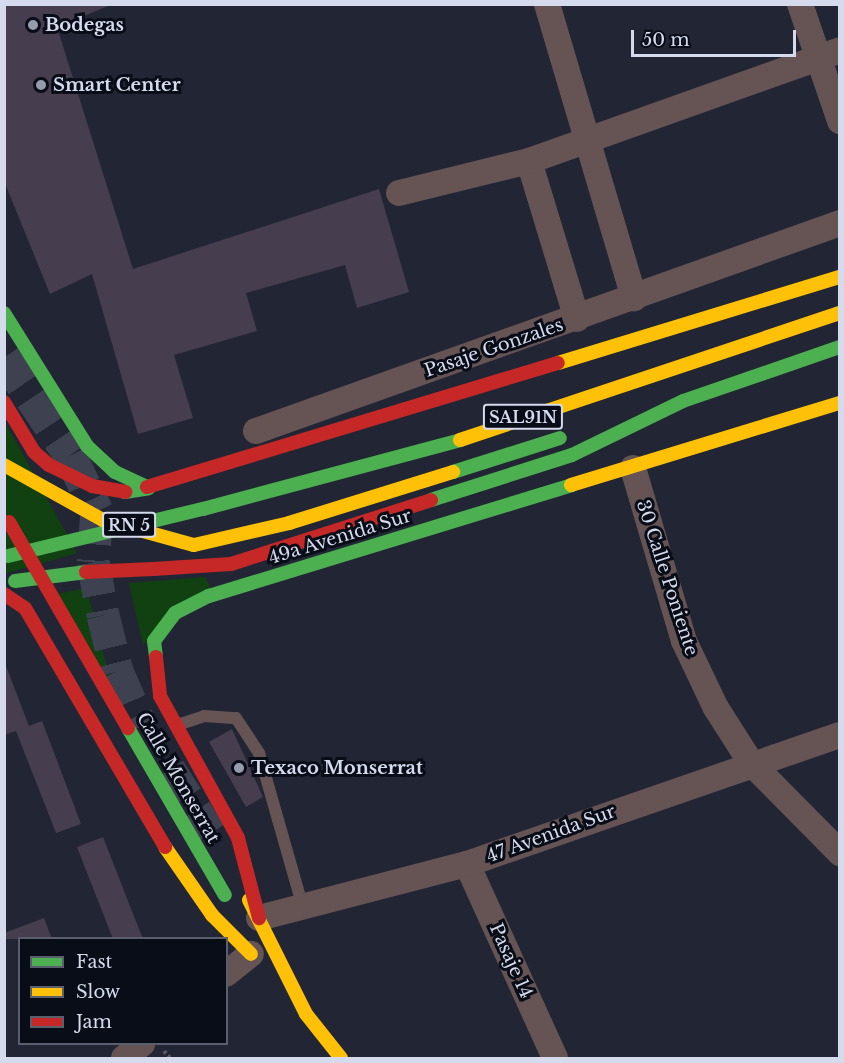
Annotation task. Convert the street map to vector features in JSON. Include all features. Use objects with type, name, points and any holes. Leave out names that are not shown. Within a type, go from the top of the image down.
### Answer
[{"type":"main road","points":[[4,402],[34,452],[49,465],[92,486],[125,492],[149,488],[840,277]]},
{"type":"main road","points":[[4,313],[87,446],[115,472],[149,488]]},
{"type":"main road","name":"SAL91N","points":[[203,509],[414,455],[840,313]]},
{"type":"main road","name":"49a Avenida Sur","points":[[4,584],[86,572],[231,564],[583,451],[683,401],[840,347]]},
{"type":"main road","points":[[4,465],[103,520],[194,545],[289,523],[683,401]]},
{"type":"main road","name":"49a Avenida Sur","points":[[259,918],[238,838],[174,726],[160,696],[153,654],[162,626],[183,607],[840,403]]},
{"type":"main road","name":"RN 5","points":[[4,557],[203,509]]},
{"type":"main road","name":"Calle Monserrat","points":[[4,514],[225,895],[256,962]]},
{"type":"main road","points":[[4,594],[25,608],[130,794],[181,871],[212,915],[256,962]]},
{"type":"main road","name":"Calle Monserrat","points":[[225,859],[259,918],[306,1014],[342,1059]]},
{"type":"street","points":[[547,4],[583,140],[634,297]]},
{"type":"street","points":[[800,4],[829,54],[840,121]]},
{"type":"street","points":[[399,193],[529,160],[829,54]]},
{"type":"street","name":"Pasaje Gonzales","points":[[256,431],[577,319],[529,160]]},
{"type":"street","points":[[577,319],[840,223]]},
{"type":"street","name":"30 Calle Poniente","points":[[633,468],[684,640],[751,763],[840,853]]},
{"type":"street","name":"47 Avenida Sur","points":[[259,918],[467,864],[751,763],[840,735]]},
{"type":"street","name":"Pasaje 14","points":[[467,864],[555,1059]]},
{"type":"street","points":[[228,973],[256,962]]},
{"type":"street","points":[[124,1059],[141,1045]]},
{"type":"lane","points":[[174,726],[204,716],[236,718],[259,753],[303,907]]},
{"type":"green space","points":[[4,420],[77,553],[4,574]]},
{"type":"green space","points":[[205,577],[211,588],[143,645],[129,583]]},
{"type":"green space","points":[[86,588],[96,623],[112,688],[57,594]]},
{"type":"building","points":[[4,4],[113,4],[57,27],[133,269],[379,189],[409,292],[357,308],[345,265],[246,293],[257,331],[174,355],[193,418],[138,434],[92,274],[50,294],[4,181]]},
{"type":"building","points":[[6,666],[29,726],[42,721],[81,824],[56,833],[16,731],[4,735]]},
{"type":"building","name":"Texaco Monserrat","points":[[232,729],[263,797],[246,807],[209,742]]},
{"type":"building","points":[[103,837],[142,937],[112,937],[77,847]]},
{"type":"building","points":[[44,918],[51,937],[4,939],[4,933]]},
{"type":"tunnel","points":[[4,357],[70,455],[97,511],[93,562],[103,615],[117,671],[141,726]]},
{"type":"tunnel","points":[[169,769],[210,833]]},
{"type":"traffic: fast","points":[[4,313],[87,446],[115,472],[147,487]]},
{"type":"traffic: fast","points":[[431,500],[572,455],[683,401],[840,347]]},
{"type":"traffic: fast","points":[[453,472],[560,438]]},
{"type":"traffic: fast","points":[[203,509],[460,440]]},
{"type":"traffic: fast","points":[[156,657],[154,641],[175,613],[209,596],[571,485]]},
{"type":"traffic: fast","points":[[125,492],[149,488]]},
{"type":"traffic: fast","points":[[8,556],[203,509]]},
{"type":"traffic: fast","points":[[15,581],[86,572]]},
{"type":"traffic: fast","points":[[128,728],[225,895]]},
{"type":"traffic: slow","points":[[558,363],[840,277]]},
{"type":"traffic: slow","points":[[460,440],[840,313]]},
{"type":"traffic: slow","points":[[571,485],[840,403]]},
{"type":"traffic: slow","points":[[4,465],[103,520],[194,545],[289,523],[453,472]]},
{"type":"traffic: slow","points":[[165,847],[212,915],[251,954]]},
{"type":"traffic: slow","points":[[249,900],[306,1014],[341,1058]]},
{"type":"traffic: jam","points":[[147,487],[558,363]]},
{"type":"traffic: jam","points":[[4,402],[34,452],[49,465],[92,486],[125,492]]},
{"type":"traffic: jam","points":[[153,569],[231,564],[431,500]]},
{"type":"traffic: jam","points":[[9,522],[128,728]]},
{"type":"traffic: jam","points":[[86,572],[153,569]]},
{"type":"traffic: jam","points":[[4,594],[25,608],[165,847]]},
{"type":"traffic: jam","points":[[156,657],[160,696],[238,838],[259,918]]},
{"type":"place","name":"Bodegas","points":[[33,25]]},
{"type":"place","name":"Smart Center","points":[[41,85]]},
{"type":"place","name":"Texaco Monserrat","points":[[239,768]]}]
